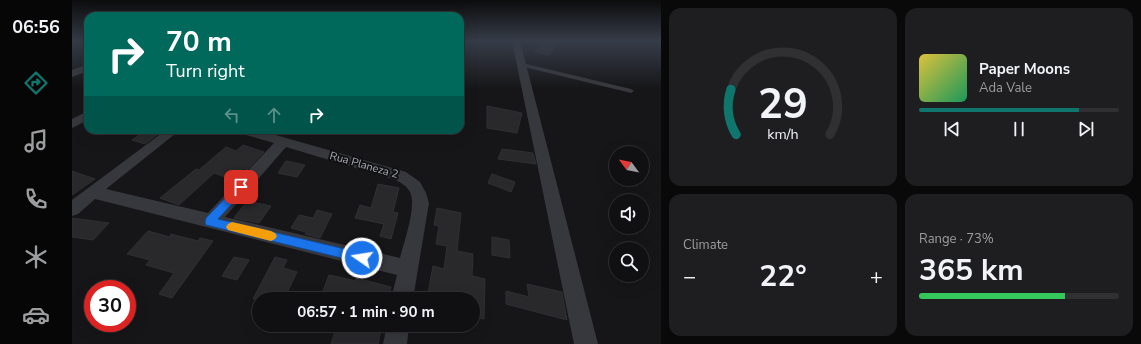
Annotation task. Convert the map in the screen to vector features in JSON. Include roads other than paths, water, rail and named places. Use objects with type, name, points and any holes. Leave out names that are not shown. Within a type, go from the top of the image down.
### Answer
[{"type":"street","points":[[520,57],[586,344]]},
{"type":"street","points":[[72,124],[84,117]]},
{"type":"street","points":[[72,209],[169,134]]},
{"type":"street","name":"Rua Planeza 2","points":[[257,134],[401,176],[411,181],[417,188],[421,202],[403,292]]},
{"type":"street","points":[[210,222],[283,142]]},
{"type":"street","points":[[92,192],[210,222],[408,269]]},
{"type":"street","points":[[395,344],[397,332]]},
{"type":"lane","points":[[522,65],[631,91]]}]
